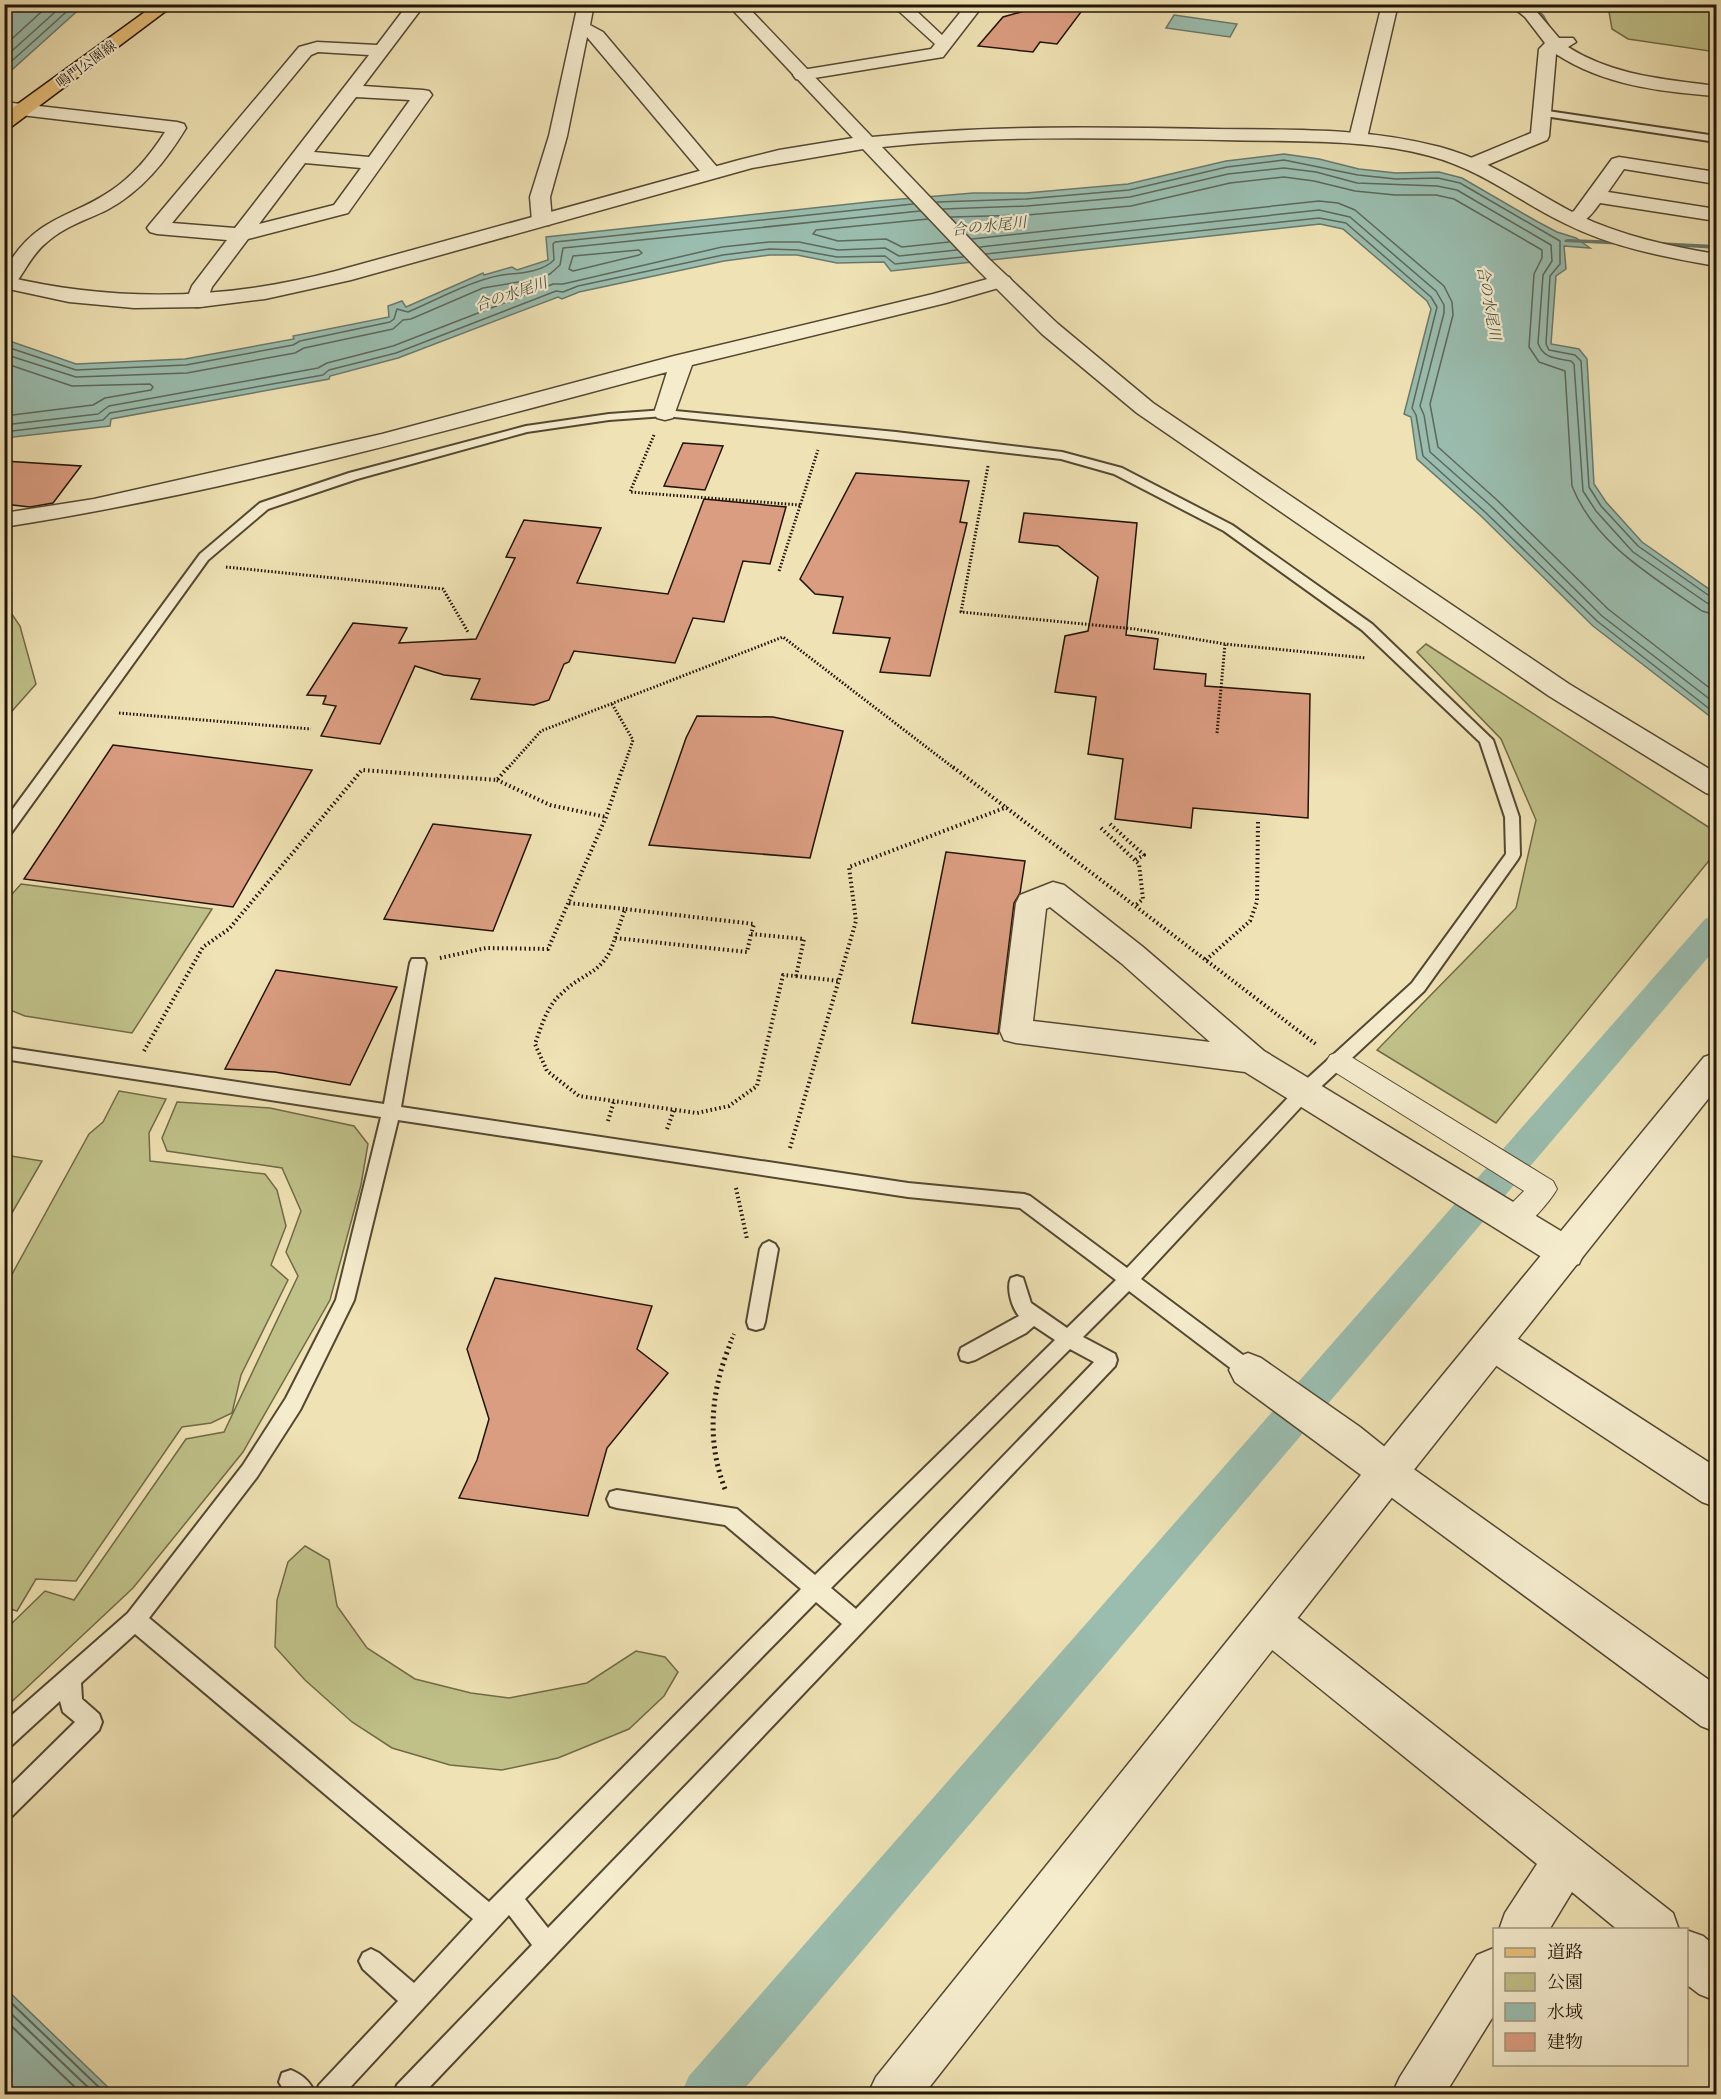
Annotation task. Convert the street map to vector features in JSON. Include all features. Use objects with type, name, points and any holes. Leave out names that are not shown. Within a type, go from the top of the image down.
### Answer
[{"type":"main road","name":"鳴門公園線","points":[[4,107],[146,4]]},
{"type":"main road","name":"鳴門公園線","points":[[4,123],[167,4]]},
{"type":"street","points":[[197,301],[202,286],[417,4]]},
{"type":"street","points":[[542,221],[540,197],[558,136],[586,4]]},
{"type":"street","points":[[735,4],[982,262],[1050,329],[1145,408],[1559,690],[1716,786]]},
{"type":"street","points":[[899,4],[937,39],[946,42]]},
{"type":"street","points":[[802,75],[937,53],[976,4]]},
{"type":"street","points":[[1358,138],[1390,4]]},
{"type":"street","points":[[1517,4],[1529,10],[1578,61],[1606,73],[1637,80],[1716,91]]},
{"type":"street","points":[[1538,4],[1561,43],[1601,63],[1664,78],[1716,85]]},
{"type":"street","points":[[582,27],[597,36],[712,174]]},
{"type":"street","points":[[1473,164],[1540,136],[1548,49],[1561,43]]},
{"type":"street","points":[[352,91],[423,95],[341,209],[241,235],[157,228],[305,51],[317,47],[383,51]]},
{"type":"street","points":[[4,107],[177,128],[160,157],[130,185],[110,201],[53,227],[36,241],[5,283],[46,294],[96,300],[197,301],[266,293],[341,276],[777,157],[865,142],[947,134],[1040,132],[1358,138],[1431,150],[1473,164],[1521,188],[1572,219],[1604,234],[1641,246],[1716,260]]},
{"type":"street","points":[[300,157],[375,163]]},
{"type":"street","points":[[1572,219],[1581,215],[1619,163],[1716,178]]},
{"type":"street","points":[[1596,196],[1716,215]]},
{"type":"street","points":[[4,520],[94,506],[385,440],[682,361],[939,299],[1002,281]]},
{"type":"street","points":[[664,413],[682,361]]},
{"type":"street","points":[[1252,1060],[1016,1031],[1031,903],[1053,893],[1132,955],[1252,1060],[1566,1253]]},
{"type":"street","points":[[1339,1062],[1543,1189],[1508,1219]]},
{"type":"street","points":[[893,2094],[1387,1473],[1716,1066]]},
{"type":"street","points":[[1493,1343],[1716,1489]]},
{"type":"street","points":[[1258,1378],[1716,1711]]},
{"type":"street","points":[[1270,1622],[1655,1928]]},
{"type":"street","points":[[1523,1928],[1567,1859]]},
{"type":"street","points":[[1688,1955],[1716,1977]]},
{"type":"street","points":[[1417,2094],[1493,1974]]},
{"type":"lane","points":[[1541,113],[1716,139]]},
{"type":"lane","points":[[4,832],[204,557],[264,506],[353,476],[525,429],[609,417],[664,413],[1062,456],[1118,471],[1228,528],[1367,627],[1486,740],[1512,817],[1513,855],[1418,987],[1305,1091],[1128,1280],[814,1589],[490,1918],[328,2094]]},
{"type":"lane","points":[[4,1737],[135,1620],[250,1471],[298,1394],[345,1300],[391,1113],[418,963]]},
{"type":"lane","points":[[4,1053],[740,1166],[908,1190],[1024,1201],[1258,1378]]},
{"type":"lane","points":[[747,1323],[769,1249]]},
{"type":"lane","points":[[406,2094],[1108,1360],[1067,1338],[1023,1308],[1017,1284]]},
{"type":"lane","points":[[968,1354],[1019,1327],[1033,1315]]},
{"type":"lane","points":[[617,1499],[730,1516],[856,1622]]},
{"type":"lane","points":[[135,1620],[490,1918]]},
{"type":"lane","points":[[4,1808],[91,1722],[71,1704],[70,1678]]},
{"type":"lane","points":[[510,1898],[548,1946]]},
{"type":"lane","points":[[371,1961],[415,2000]]},
{"type":"path","points":[[779,571],[825,429]]},
{"type":"path","points":[[655,434],[630,492],[800,505]]},
{"type":"path","points":[[992,448],[961,612],[1135,629],[1225,644],[1404,661]]},
{"type":"path","points":[[198,565],[443,589],[468,632]]},
{"type":"path","points":[[497,780],[541,731],[783,637],[1339,1062]]},
{"type":"path","points":[[1217,733],[1225,644]]},
{"type":"path","points":[[418,963],[486,948],[549,949],[606,817],[633,740],[612,704]]},
{"type":"path","points":[[92,710],[311,729]]},
{"type":"path","points":[[132,1074],[203,947],[229,929],[362,770],[497,780],[550,805],[606,817]]},
{"type":"path","points":[[783,1171],[856,921],[849,867],[1007,807]]},
{"type":"path","points":[[1206,960],[1250,921],[1257,902],[1258,822]]},
{"type":"path","points":[[1110,824],[1144,855],[1135,860]]},
{"type":"path","points":[[1101,828],[1140,864],[1143,899],[1136,905]]},
{"type":"path","points":[[569,903],[754,924],[747,952],[615,938]]},
{"type":"path","points":[[625,909],[610,955],[596,970],[560,994],[543,1020],[535,1044],[547,1071],[579,1096],[697,1113],[729,1106],[757,1086],[783,975],[839,981]]},
{"type":"path","points":[[751,934],[804,939],[796,976]]},
{"type":"path","points":[[740,1166],[735,1185],[748,1245]]},
{"type":"path","points":[[730,1516],[729,1499],[718,1476],[712,1433],[713,1400],[721,1364],[747,1323]]},
{"type":"green space","points":[[1610,4],[1716,5],[1716,52],[1628,39],[1612,29],[1608,6]]},
{"type":"green space","points":[[5,604],[20,626],[36,684],[5,719]]},
{"type":"green space","points":[[1426,644],[1716,832],[1716,852],[1496,1123],[1377,1050],[1516,908],[1536,820],[1501,739],[1417,652]]},
{"type":"green space","points":[[21,884],[212,909],[132,1033],[25,1016],[5,1008],[5,902]]},
{"type":"green space","points":[[119,1091],[166,1099],[149,1133],[150,1161],[265,1174],[277,1190],[286,1226],[271,1265],[288,1280],[241,1375],[232,1413],[211,1423],[182,1427],[76,1581],[36,1579],[17,1611],[4,1607],[5,1287],[89,1134],[103,1122]]},
{"type":"green space","points":[[177,1102],[270,1108],[354,1126],[368,1144],[361,1185],[330,1300],[243,1452],[133,1588],[5,1708],[5,1623],[9,1626],[45,1591],[74,1600],[186,1439],[224,1432],[298,1276],[286,1252],[301,1211],[282,1168],[167,1151],[162,1138]]},
{"type":"green space","points":[[4,1155],[42,1161],[5,1225]]},
{"type":"green space","points":[[305,1546],[329,1560],[337,1606],[367,1648],[415,1679],[471,1693],[509,1698],[587,1683],[636,1651],[665,1657],[678,1672],[664,1696],[629,1729],[558,1758],[502,1770],[450,1765],[392,1748],[352,1722],[305,1680],[275,1647],[277,1600],[288,1562]]},
{"type":"water","points":[[5,4],[84,4],[84,5],[5,76]]},
{"type":"water","points":[[1174,15],[1237,24],[1230,37],[1166,28]]},
{"type":"water","name":"合の水尾川","points":[[1284,154],[1319,159],[1359,169],[1396,173],[1439,172],[1462,178],[1538,222],[1557,232],[1576,238],[1590,248],[1564,246],[1566,269],[1556,276],[1551,344],[1579,349],[1587,359],[1594,484],[1606,502],[1642,542],[1716,594],[1716,721],[1593,626],[1481,516],[1417,459],[1411,417],[1404,414],[1431,309],[1427,301],[1343,229],[1320,224],[891,271],[884,262],[837,263],[797,255],[770,255],[724,261],[579,292],[562,299],[558,297],[398,358],[330,376],[329,379],[111,419],[110,426],[5,438],[4,339],[76,364],[185,359],[294,339],[293,336],[389,317],[388,306],[402,301],[406,307],[483,273],[484,275],[512,267],[517,270],[548,260],[546,237],[878,201],[973,193],[1026,193],[1128,184],[1226,161]]},
{"type":"water","points":[[5,1988],[115,2094],[5,2094]]},
{"type":"building","points":[[1032,4],[1084,8],[1057,44],[1040,42],[1033,52],[978,46],[1003,17],[1028,10]]},
{"type":"building","points":[[683,443],[723,446],[705,490],[664,486]]},
{"type":"building","points":[[4,461],[81,466],[53,503],[30,507],[4,504]]},
{"type":"building","points":[[856,473],[969,481],[960,522],[967,523],[930,676],[880,672],[890,638],[833,633],[843,597],[815,594],[800,579]]},
{"type":"building","points":[[704,499],[786,507],[770,564],[743,561],[724,622],[693,618],[675,663],[574,651],[569,662],[564,664],[549,700],[534,705],[471,699],[480,679],[444,675],[415,666],[380,744],[321,736],[336,706],[323,704],[326,696],[307,695],[353,623],[407,628],[399,643],[476,639],[515,558],[506,557],[524,520],[601,528],[577,583],[668,594]]},
{"type":"building","points":[[1024,513],[1137,523],[1126,635],[1158,639],[1154,669],[1206,674],[1205,686],[1310,694],[1308,818],[1193,808],[1191,828],[1115,819],[1123,759],[1088,754],[1096,697],[1055,692],[1065,636],[1088,631],[1098,577],[1058,546],[1019,542]]},
{"type":"building","points":[[697,716],[773,717],[843,731],[810,858],[649,845],[686,738]]},
{"type":"building","points":[[113,745],[312,770],[233,907],[24,879]]},
{"type":"building","points":[[433,824],[531,835],[493,931],[384,919]]},
{"type":"building","points":[[946,852],[1025,861],[1020,893],[1014,903],[998,1034],[912,1023]]},
{"type":"building","points":[[276,970],[397,987],[350,1085],[275,1072],[225,1069]]},
{"type":"building","points":[[495,1278],[652,1306],[637,1349],[668,1373],[607,1448],[588,1516],[459,1498],[477,1460],[489,1419],[467,1349]]},
{"type":"waterway","points":[[1529,4],[1542,16],[1553,33]]},
{"type":"waterway","points":[[1567,241],[1626,243]]},
{"type":"waterway","points":[[1657,244],[1716,247]]},
{"type":"waterway","points":[[707,2094],[1716,927]]}]
